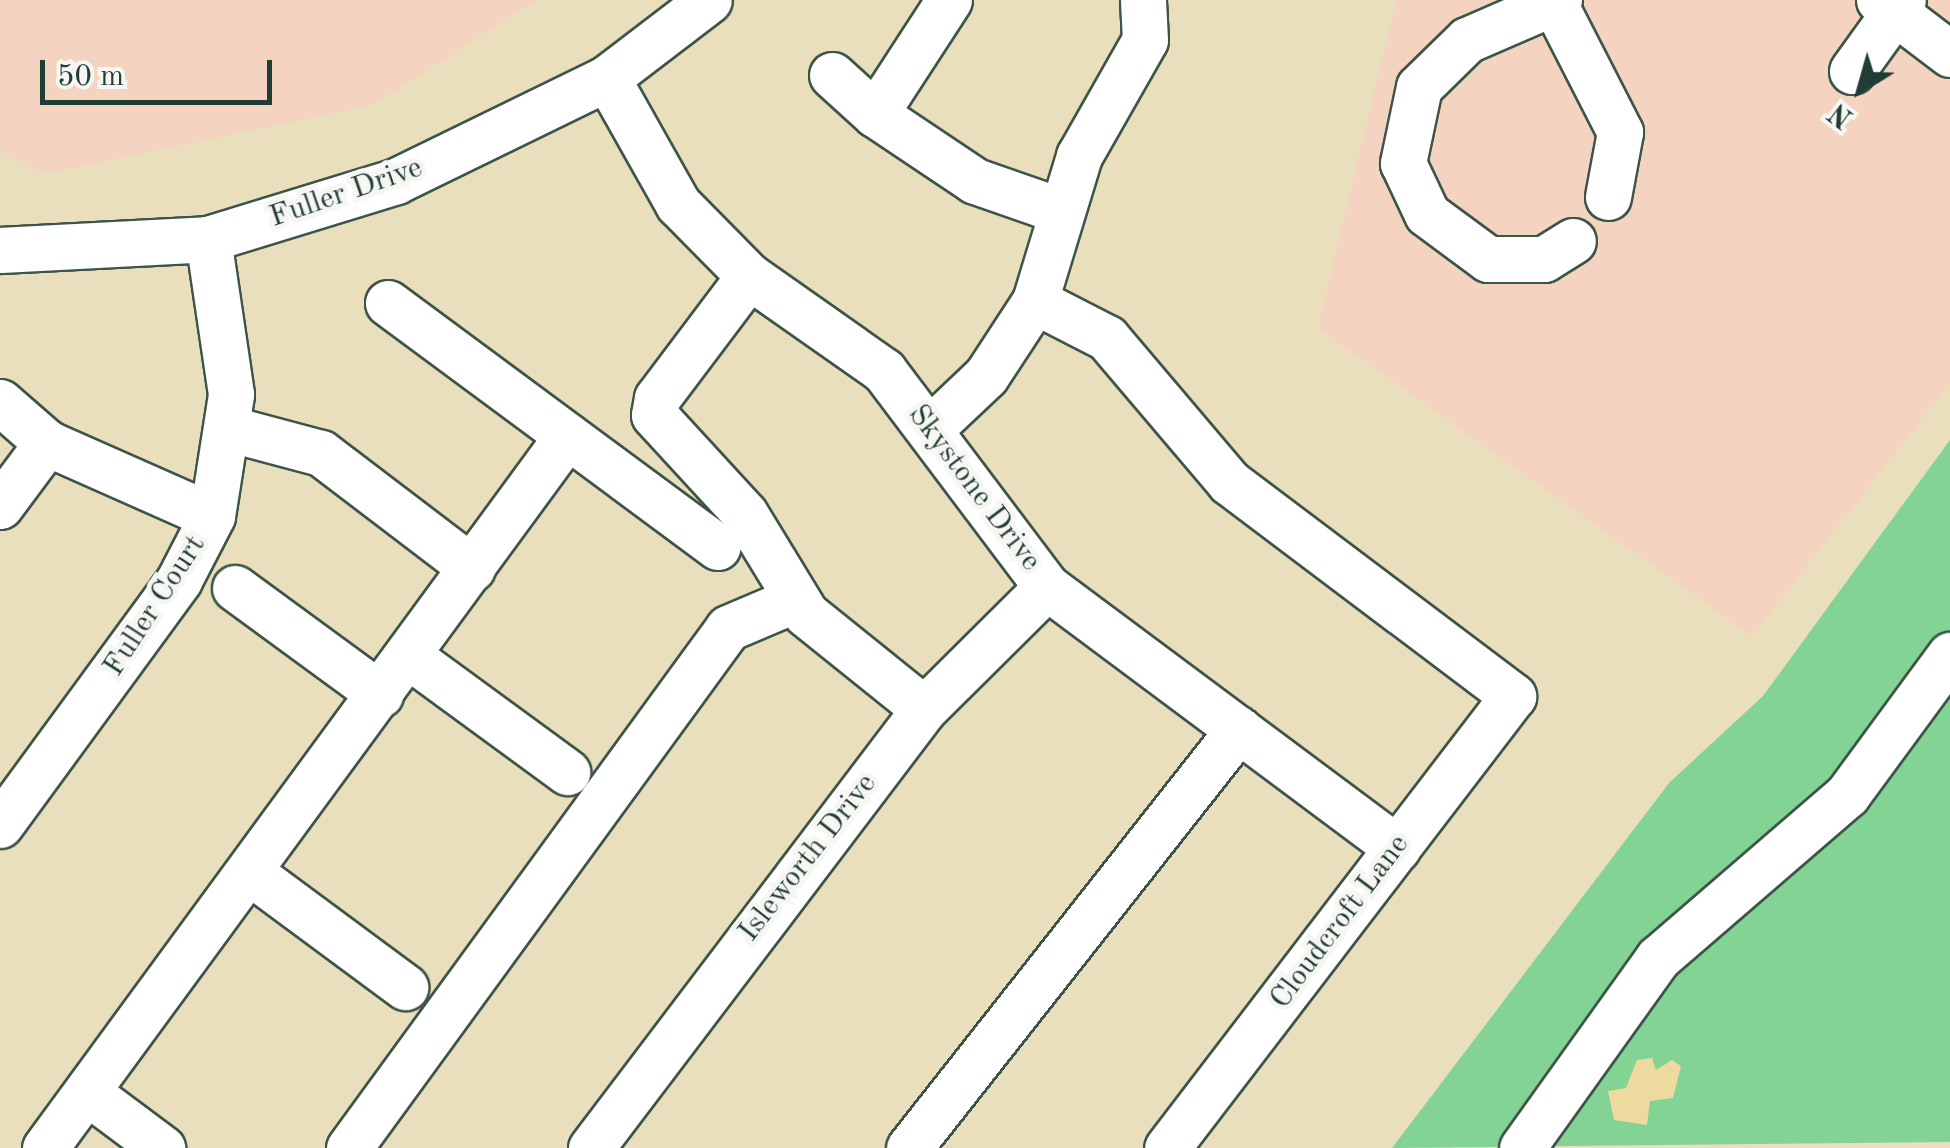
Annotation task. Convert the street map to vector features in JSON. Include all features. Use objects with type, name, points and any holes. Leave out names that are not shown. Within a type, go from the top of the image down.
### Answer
[{"type":"street","name":"Fuller Drive","points":[[0,250],[208,239],[396,181],[607,78],[709,0]]},
{"type":"street","points":[[875,114],[949,0]]},
{"type":"street","points":[[932,427],[986,376],[1035,301],[1060,211],[1101,108],[1145,40],[1143,0]]},
{"type":"street","points":[[1573,242],[1544,259],[1488,259],[1427,214],[1403,163],[1419,87],[1467,40],[1557,3],[1620,132],[1608,197]]},
{"type":"street","points":[[1852,71],[1892,4],[1950,54]]},
{"type":"street","points":[[832,75],[875,114],[974,182],[1060,211]]},
{"type":"street","name":"Skystone Drive","points":[[607,78],[678,204],[750,276],[884,370],[932,427],[1048,587],[1397,848]]},
{"type":"street","name":"Fuller Court","points":[[0,825],[179,580],[212,516],[231,394],[208,239]]},
{"type":"street","points":[[750,276],[657,398],[663,434],[745,514],[794,600],[836,644],[924,709]]},
{"type":"street","name":"Cloudcroft Lane","points":[[1035,301],[1107,338],[1229,482],[1513,696],[1167,1148]]},
{"type":"street","points":[[388,303],[718,547]]},
{"type":"street","points":[[0,402],[47,442],[212,516]]},
{"type":"street","points":[[228,428],[321,453],[472,568]]},
{"type":"street","points":[[45,1148],[251,873],[567,436]]},
{"type":"street","points":[[0,506],[47,442]]},
{"type":"street","name":"Isleworth Drive","points":[[591,1148],[924,709],[1048,587]]},
{"type":"street","points":[[234,588],[380,694]]},
{"type":"street","points":[[349,1148],[728,628],[794,600]]},
{"type":"street","points":[[1522,1148],[1658,958],[1847,794],[1950,655]]},
{"type":"street","points":[[410,656],[567,772]]},
{"type":"street","points":[[909,1148],[945,1114],[1239,729]]},
{"type":"street","points":[[251,873],[404,987]]},
{"type":"street","points":[[86,1092],[162,1148]]},
{"type":"shaded area","points":[[0,0],[536,0],[373,105],[44,174],[0,152]]},
{"type":"shaded area","points":[[1396,0],[1950,0],[1950,383],[1752,636],[1318,328]]},
{"type":"green space","points":[[1950,440],[1950,1142],[1392,1148],[1669,783],[1763,696]]},
{"type":"sand","points":[[1652,1058],[1656,1070],[1672,1060],[1681,1066],[1673,1098],[1650,1101],[1647,1125],[1614,1120],[1608,1091],[1626,1088],[1637,1060]]}]
